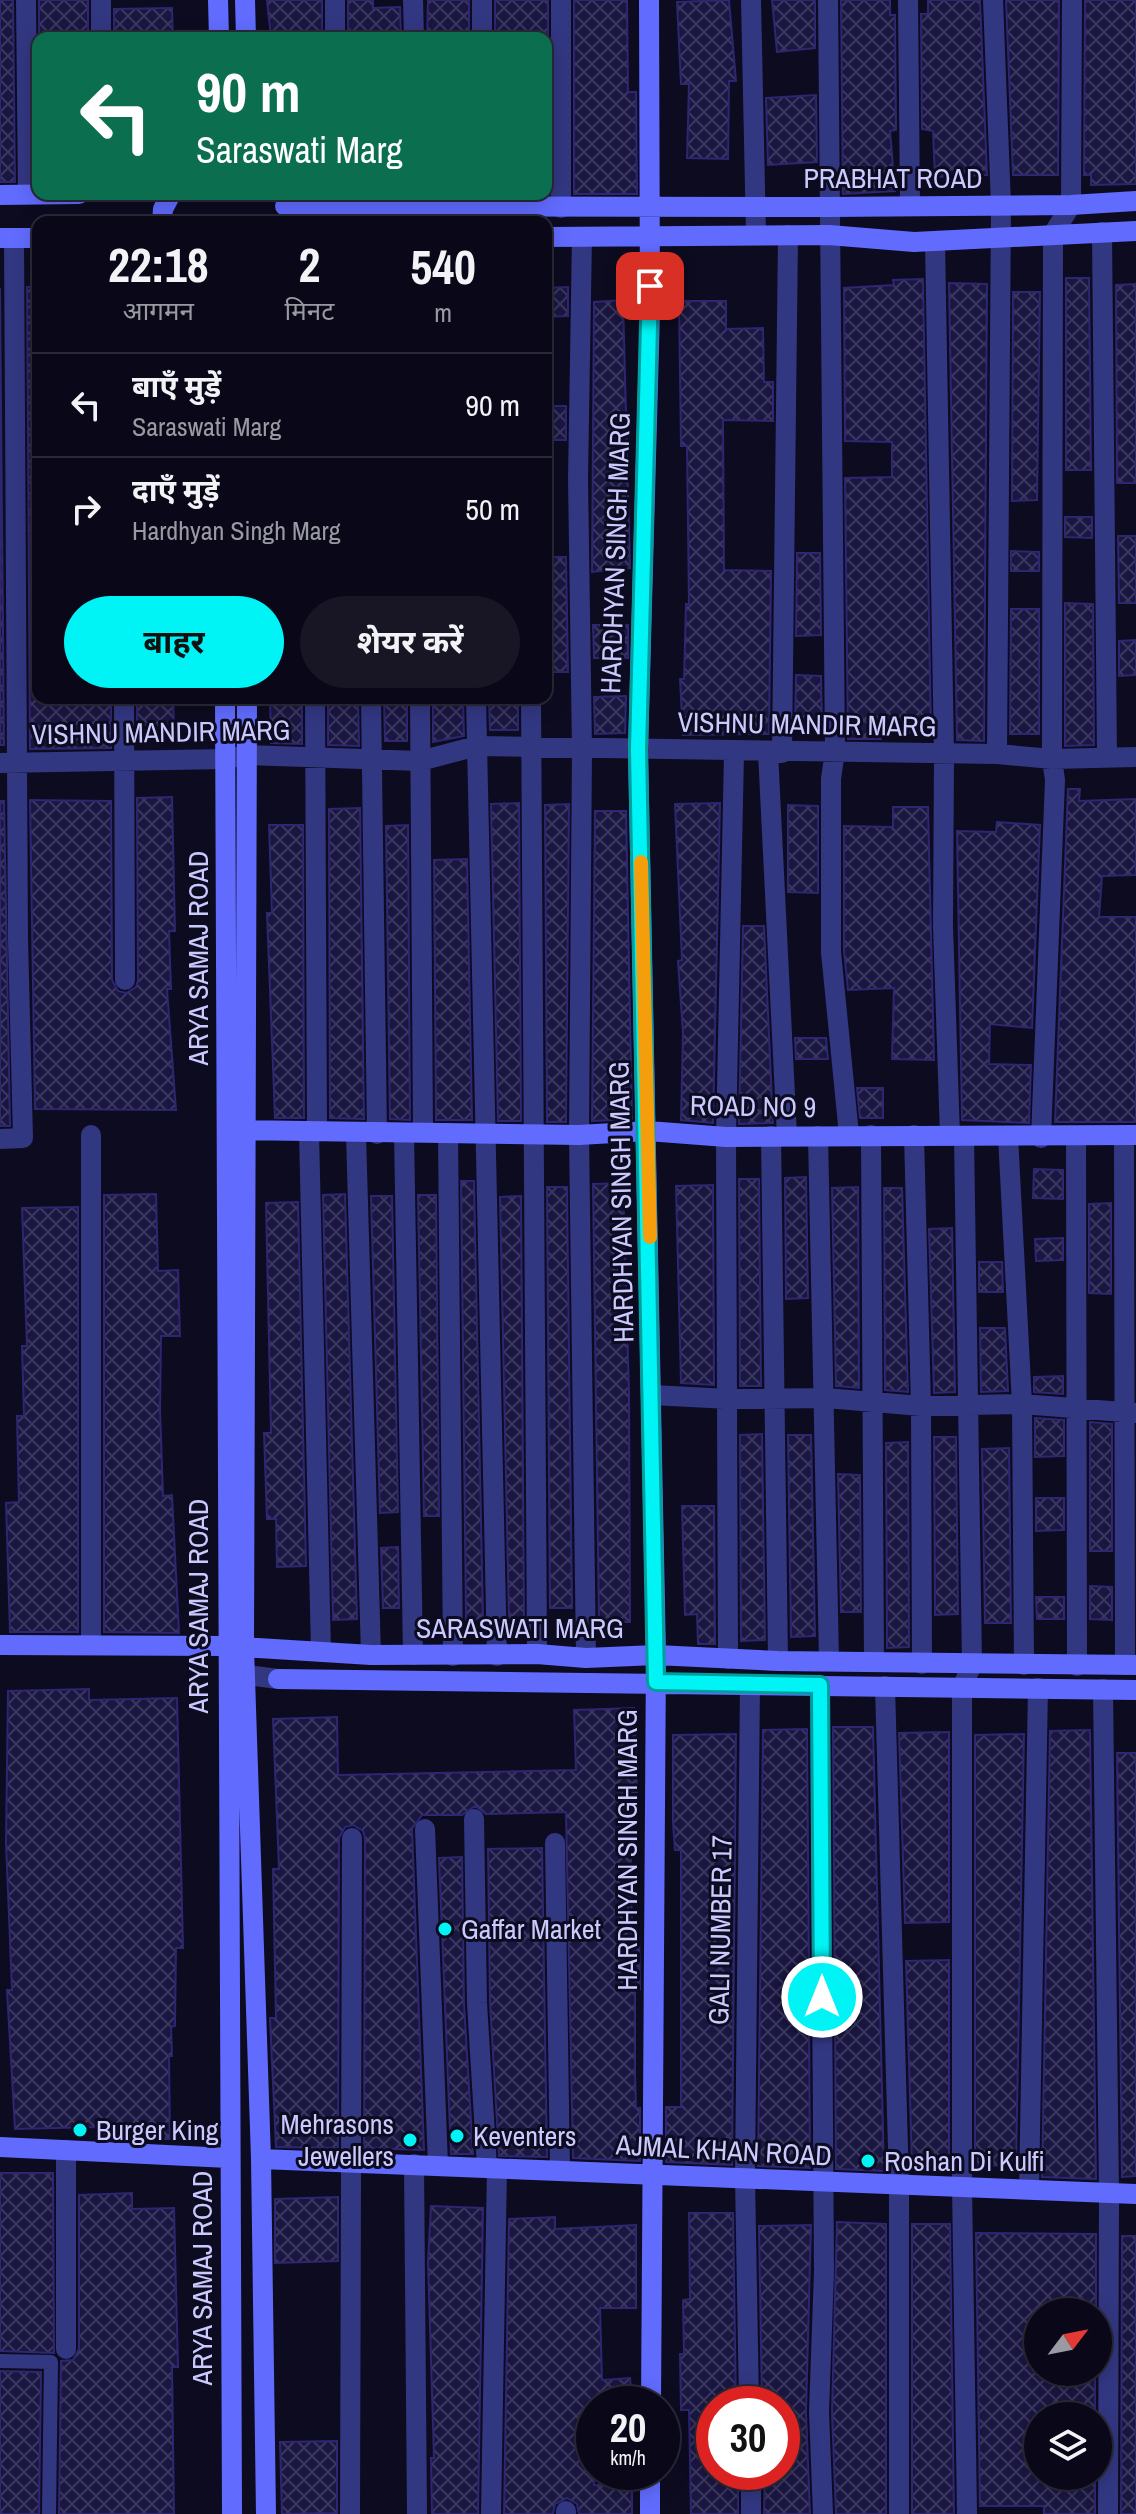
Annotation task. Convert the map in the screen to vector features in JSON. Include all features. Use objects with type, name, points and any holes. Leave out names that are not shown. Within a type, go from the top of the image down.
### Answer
[{"type":"street","points":[[26,0],[28,194]]},
{"type":"street","points":[[101,0],[101,32]]},
{"type":"street","points":[[218,0],[219,32]]},
{"type":"street","points":[[245,0],[246,32]]},
{"type":"street","points":[[335,0],[335,32]]},
{"type":"street","points":[[413,0],[414,32]]},
{"type":"street","points":[[482,0],[482,32]]},
{"type":"street","points":[[561,0],[561,208]]},
{"type":"street","name":"HARDHYAN SINGH MARG","points":[[649,0],[651,235],[638,750],[648,1131],[656,1655],[651,2386]]},
{"type":"street","points":[[751,0],[756,235]]},
{"type":"street","points":[[828,0],[835,751],[831,779],[831,952],[849,1135]]},
{"type":"street","points":[[908,0],[910,204]]},
{"type":"street","points":[[993,0],[1001,205],[998,238],[997,754]]},
{"type":"street","points":[[1041,1138],[1055,780],[1052,759],[1053,234],[1071,205],[1072,0]]},
{"type":"street","points":[[0,195],[32,194]]},
{"type":"street","name":"PRABHAT ROAD","points":[[284,207],[336,200],[417,208],[483,201],[561,208],[1071,205],[1136,201]]},
{"type":"street","name":"PRABHAT ROAD","points":[[552,237],[829,235],[935,241],[1136,231]]},
{"type":"street","points":[[1102,232],[1107,758]]},
{"type":"street","points":[[778,1661],[776,1398],[779,1136],[775,753],[788,235]]},
{"type":"street","points":[[582,237],[578,479],[582,749],[579,1135],[586,1658]]},
{"type":"street","points":[[0,1139],[23,1138],[9,762],[7,238],[32,238]]},
{"type":"street","points":[[935,241],[944,754],[943,926],[957,1136],[969,1405],[972,1664],[962,1688],[962,2186],[967,2514]]},
{"type":"street","points":[[124,704],[125,980]]},
{"type":"street","name":"ARYA SAMAJ ROAD","points":[[225,704],[225,1130],[236,1673],[229,2158],[232,2514]]},
{"type":"street","points":[[235,1647],[248,1130],[247,704]]},
{"type":"street","points":[[315,704],[313,1132],[321,1652]]},
{"type":"street","points":[[371,704],[377,1134]]},
{"type":"street","points":[[413,1655],[414,1132],[420,704]]},
{"type":"street","points":[[476,704],[497,1656]]},
{"type":"street","points":[[531,704],[537,1654]]},
{"type":"street","name":"VISHNU MANDIR MARG","points":[[9,762],[226,759],[247,755],[420,761],[477,746],[734,753],[997,754],[1052,759],[1136,757]]},
{"type":"street","points":[[728,1659],[726,1137],[734,753]]},
{"type":"street","name":"ROAD NO 9","points":[[225,1130],[579,1135],[648,1131],[726,1137],[914,1135],[1076,1138],[1130,1135]]},
{"type":"street","points":[[448,1133],[453,1656]]},
{"type":"street","points":[[356,1134],[371,1655]]},
{"type":"street","points":[[91,1135],[91,1645]]},
{"type":"street","points":[[871,1135],[874,1661]]},
{"type":"street","points":[[914,1135],[921,1406],[922,1664]]},
{"type":"street","points":[[1130,1135],[1130,1665]]},
{"type":"street","points":[[818,1136],[826,1398],[829,1661]]},
{"type":"street","points":[[1008,1136],[1022,1404],[1024,1665]]},
{"type":"street","points":[[1076,1138],[1077,1666]]},
{"type":"street","points":[[652,1395],[729,1399],[826,1398],[921,1406],[1022,1404],[1131,1413]]},
{"type":"street","name":"SARASWATI MARG","points":[[0,1645],[235,1647],[371,1655],[537,1654],[586,1658],[656,1655],[778,1661],[1130,1665]]},
{"type":"street","points":[[236,1673],[261,2159],[266,2514]]},
{"type":"street","name":"SARASWATI MARG","points":[[236,1673],[278,1679],[1136,1690]]},
{"type":"street","name":"GALI NUMBER 17","points":[[749,2386],[745,2177],[750,1684]]},
{"type":"street","points":[[820,1685],[824,2184],[819,2412],[823,2514]]},
{"type":"street","points":[[885,1686],[899,2184],[899,2514]]},
{"type":"street","points":[[1029,2189],[1038,1688]]},
{"type":"street","points":[[1103,1689],[1109,2193],[1108,2514]]},
{"type":"street","points":[[474,1819],[477,2003],[492,2168],[491,2514]]},
{"type":"street","points":[[425,1829],[438,2165]]},
{"type":"street","points":[[350,2514],[352,1838]]},
{"type":"street","points":[[555,1843],[560,2170]]},
{"type":"street","points":[[0,2147],[229,2158]]},
{"type":"street","points":[[66,2150],[66,2349]]},
{"type":"street","name":"AJMAL KHAN ROAD","points":[[261,2159],[745,2177],[824,2184],[962,2186],[1136,2194]]},
{"type":"street","points":[[414,2164],[417,2514]]},
{"type":"street","points":[[650,2490],[650,2514]]},
{"type":"street","points":[[751,2490],[751,2514]]},
{"type":"lane","points":[[0,2361],[51,2362],[49,2514]]},
{"type":"building","points":[[0,0],[13,0],[15,182],[0,182]]},
{"type":"building","points":[[39,0],[88,0],[88,32],[39,32]]},
{"type":"building","points":[[267,0],[322,0],[322,32],[270,32]]},
{"type":"building","points":[[348,0],[373,0],[373,8],[400,7],[401,32],[348,32]]},
{"type":"building","points":[[428,0],[469,0],[469,32],[427,32]]},
{"type":"building","points":[[495,0],[548,0],[548,32],[495,32]]},
{"type":"building","points":[[574,0],[627,0],[628,92],[636,92],[637,194],[574,194]]},
{"type":"building","points":[[729,0],[736,81],[729,81],[728,159],[687,158],[689,84],[681,84],[677,2]]},
{"type":"building","points":[[772,0],[815,0],[815,48],[777,52]]},
{"type":"building","points":[[841,0],[890,0],[890,15],[895,15],[896,130],[890,131],[895,191],[843,194]]},
{"type":"building","points":[[928,0],[980,0],[987,175],[935,177],[933,131],[922,129],[921,14],[928,14]]},
{"type":"building","points":[[1006,0],[1059,0],[1058,175],[1013,175]]},
{"type":"building","points":[[1085,0],[1136,0],[1136,184],[1091,185],[1091,175],[1084,175]]},
{"type":"building","points":[[172,8],[173,32],[114,32],[114,9]]},
{"type":"building","points":[[816,95],[817,162],[768,165],[766,98]]},
{"type":"building","points":[[1066,278],[1089,278],[1091,470],[1066,470]]},
{"type":"building","points":[[923,279],[931,732],[881,733],[881,739],[848,739],[845,478],[892,477],[892,442],[845,441],[844,288],[894,285],[893,280]]},
{"type":"building","points":[[949,283],[987,284],[984,741],[957,740]]},
{"type":"building","points":[[1136,284],[1136,483],[1117,483],[1116,285]]},
{"type":"building","points":[[27,287],[32,287],[32,704],[111,704],[111,748],[30,749]]},
{"type":"building","points":[[568,287],[568,316],[552,317],[552,288]]},
{"type":"building","points":[[0,288],[4,745],[0,745]]},
{"type":"building","points":[[1013,292],[1040,292],[1037,500],[1012,501]]},
{"type":"building","points":[[623,300],[630,568],[592,572],[594,302]]},
{"type":"building","points":[[679,301],[726,301],[726,329],[763,328],[764,382],[773,382],[773,421],[723,420],[724,570],[771,571],[769,734],[683,735],[680,679],[684,679],[686,604],[689,604],[687,446],[681,446]]},
{"type":"building","points":[[552,406],[566,406],[566,440],[552,440]]},
{"type":"building","points":[[1065,517],[1092,517],[1092,538],[1065,537]]},
{"type":"building","points":[[1118,536],[1136,536],[1136,603],[1119,603]]},
{"type":"building","points":[[1011,551],[1039,552],[1039,571],[1011,571]]},
{"type":"building","points":[[797,553],[820,553],[821,635],[796,636]]},
{"type":"building","points":[[552,557],[566,557],[568,672],[552,672]]},
{"type":"building","points":[[1065,603],[1093,604],[1094,745],[1065,746]]},
{"type":"building","points":[[1011,609],[1039,609],[1039,734],[1010,734]]},
{"type":"building","points":[[593,625],[628,625],[628,658],[594,658]]},
{"type":"building","points":[[1136,640],[1136,675],[1119,676],[1119,641]]},
{"type":"building","points":[[796,675],[821,676],[822,724],[795,722]]},
{"type":"building","points":[[626,696],[625,733],[595,734],[594,697]]},
{"type":"building","points":[[137,704],[173,704],[174,725],[137,725]]},
{"type":"building","points":[[270,704],[302,704],[302,744],[271,743]]},
{"type":"building","points":[[328,704],[358,704],[359,746],[328,745]]},
{"type":"building","points":[[384,704],[407,704],[407,741],[385,741]]},
{"type":"building","points":[[433,704],[463,704],[464,736],[433,742]]},
{"type":"building","points":[[489,704],[518,704],[518,730],[490,730]]},
{"type":"building","points":[[1068,789],[1080,789],[1079,801],[1136,799],[1136,875],[1102,876],[1099,917],[1136,917],[1136,1122],[1055,1122]]},
{"type":"building","points":[[172,797],[175,931],[169,931],[171,989],[167,989],[176,1110],[35,1109],[30,800],[111,801],[112,980],[118,991],[126,993],[136,987],[138,980],[137,798]]},
{"type":"building","points":[[0,801],[4,801],[10,1126],[0,1126]]},
{"type":"building","points":[[519,803],[521,1121],[498,1121],[491,804]]},
{"type":"building","points":[[720,803],[713,1123],[681,1120],[683,1033],[678,961],[682,960],[675,804]]},
{"type":"building","points":[[569,804],[566,1122],[547,1122],[545,805]]},
{"type":"building","points":[[788,805],[818,806],[818,893],[788,892]]},
{"type":"building","points":[[893,807],[928,807],[934,1060],[892,1059],[894,988],[848,990],[844,951],[844,826],[893,827]]},
{"type":"building","points":[[360,808],[364,1119],[330,1118],[329,809]]},
{"type":"building","points":[[595,811],[626,811],[632,1119],[592,1121]]},
{"type":"building","points":[[997,822],[1040,825],[1032,1028],[990,1024],[989,1064],[1031,1065],[1029,1123],[962,1120],[957,831],[996,832]]},
{"type":"building","points":[[269,825],[303,825],[304,1118],[275,1118],[267,913],[272,913]]},
{"type":"building","points":[[408,825],[410,1120],[390,1119],[386,826]]},
{"type":"building","points":[[467,859],[472,1120],[436,1120],[434,860]]},
{"type":"building","points":[[743,926],[764,926],[773,1123],[739,1124]]},
{"type":"building","points":[[795,1038],[826,1038],[828,1059],[796,1059]]},
{"type":"building","points":[[857,1088],[883,1088],[883,1118],[860,1118]]},
{"type":"building","points":[[1034,1169],[1063,1170],[1063,1199],[1033,1198]]},
{"type":"building","points":[[806,1177],[808,1298],[786,1299],[785,1178]]},
{"type":"building","points":[[739,1179],[759,1179],[761,1386],[740,1386]]},
{"type":"building","points":[[461,1181],[474,1181],[483,1619],[466,1619]]},
{"type":"building","points":[[623,1183],[629,1393],[630,1622],[599,1622],[593,1184]]},
{"type":"building","points":[[713,1185],[714,1385],[681,1383],[676,1186]]},
{"type":"building","points":[[547,1187],[567,1187],[572,1608],[550,1608]]},
{"type":"building","points":[[858,1187],[859,1388],[836,1386],[832,1188]]},
{"type":"building","points":[[884,1188],[902,1188],[908,1392],[885,1390]]},
{"type":"building","points":[[156,1194],[158,1271],[178,1270],[180,1336],[161,1336],[160,1410],[163,1496],[172,1495],[179,1633],[104,1632],[104,1195]]},
{"type":"building","points":[[345,1194],[357,1619],[333,1620],[323,1195]]},
{"type":"building","points":[[418,1195],[436,1195],[439,1516],[424,1516]]},
{"type":"building","points":[[371,1196],[392,1196],[398,1512],[380,1513]]},
{"type":"building","points":[[521,1196],[524,1619],[509,1619],[500,1197]]},
{"type":"building","points":[[298,1202],[306,1566],[277,1567],[276,1519],[267,1519],[264,1433],[271,1433],[266,1203]]},
{"type":"building","points":[[1111,1203],[1111,1294],[1089,1293],[1089,1204]]},
{"type":"building","points":[[78,1207],[78,1632],[10,1632],[6,1503],[19,1502],[17,1416],[24,1416],[22,1346],[27,1346],[22,1208]]},
{"type":"building","points":[[952,1228],[955,1392],[934,1393],[929,1229]]},
{"type":"building","points":[[1063,1238],[1063,1260],[1036,1261],[1035,1239]]},
{"type":"building","points":[[979,1262],[1002,1262],[1003,1292],[979,1292]]},
{"type":"building","points":[[980,1328],[1005,1328],[1008,1391],[981,1392]]},
{"type":"building","points":[[1063,1376],[1063,1394],[1034,1392],[1034,1377]]},
{"type":"building","points":[[1035,1418],[1064,1420],[1064,1456],[1035,1457]]},
{"type":"building","points":[[1090,1422],[1112,1424],[1112,1551],[1090,1551]]},
{"type":"building","points":[[762,1434],[765,1640],[741,1641],[740,1435]]},
{"type":"building","points":[[788,1435],[811,1435],[815,1636],[791,1637]]},
{"type":"building","points":[[934,1437],[956,1437],[958,1614],[935,1615]]},
{"type":"building","points":[[908,1442],[909,1647],[887,1648],[886,1443]]},
{"type":"building","points":[[1009,1448],[1011,1623],[985,1623],[982,1449]]},
{"type":"building","points":[[838,1474],[860,1475],[861,1612],[841,1612]]},
{"type":"building","points":[[1036,1498],[1064,1498],[1064,1530],[1036,1531]]},
{"type":"building","points":[[682,1506],[714,1506],[715,1644],[698,1644],[697,1614],[685,1615]]},
{"type":"building","points":[[398,1547],[399,1608],[383,1608],[381,1548]]},
{"type":"building","points":[[1090,1586],[1112,1587],[1112,1620],[1090,1619]]},
{"type":"building","points":[[1036,1597],[1064,1597],[1064,1619],[1037,1619]]},
{"type":"building","points":[[89,1689],[89,1700],[177,1698],[183,1948],[176,1948],[175,2026],[171,2027],[172,2056],[169,2056],[170,2139],[101,2139],[100,2127],[15,2129],[7,1990],[12,1990],[6,1843],[8,1691]]},
{"type":"building","points":[[634,1708],[637,1792],[630,1792],[631,1869],[632,1936],[639,1936],[640,1989],[635,1989],[635,2072],[636,2108],[640,2108],[640,2161],[573,2158],[566,1812],[486,1814],[475,1806],[462,1815],[422,1815],[412,1829],[424,2150],[364,2148],[365,1838],[363,1831],[353,1825],[345,1827],[339,1838],[338,2148],[276,2147],[270,2018],[276,2018],[273,1869],[279,1869],[273,1719],[337,1717],[338,1775],[576,1770],[574,1710]]},
{"type":"building","points":[[833,1727],[873,1727],[884,2171],[836,2169]]},
{"type":"building","points":[[807,1729],[809,1977],[788,1978],[790,2017],[809,2017],[810,2168],[758,2166],[763,1730]]},
{"type":"building","points":[[1090,1730],[1096,2179],[1042,2177],[1050,1731]]},
{"type":"building","points":[[949,1732],[949,1922],[905,1923],[899,1733]]},
{"type":"building","points":[[736,1734],[732,2165],[666,2162],[666,2107],[681,2107],[681,1850],[675,1850],[673,1823],[673,1735]]},
{"type":"building","points":[[1024,1734],[1016,2165],[975,2166],[975,1735]]},
{"type":"building","points":[[1117,1753],[1136,1753],[1136,2176],[1122,2177]]},
{"type":"building","points":[[542,1848],[547,2157],[499,2156],[490,2002],[488,1849]]},
{"type":"building","points":[[462,1857],[464,2004],[473,2154],[451,2154],[439,1858]]},
{"type":"building","points":[[949,1960],[949,2165],[912,2166],[906,1961]]},
{"type":"building","points":[[0,2173],[53,2173],[54,2353],[0,2351]]},
{"type":"building","points":[[132,2193],[132,2209],[174,2208],[178,2367],[172,2367],[174,2514],[59,2514],[61,2361],[73,2360],[79,2349],[79,2195]]},
{"type":"building","points":[[338,2197],[338,2261],[275,2263],[275,2199]]},
{"type":"building","points":[[431,2206],[483,2208],[478,2514],[432,2514],[431,2458],[434,2458],[428,2262]]},
{"type":"building","points":[[689,2213],[733,2213],[736,2386],[696,2386],[696,2490],[738,2490],[738,2514],[691,2514],[689,2410],[681,2410],[680,2354],[684,2354],[683,2300],[690,2299]]},
{"type":"building","points":[[555,2217],[555,2229],[636,2225],[636,2308],[600,2308],[602,2380],[630,2378],[631,2386],[576,2386],[576,2490],[632,2490],[632,2514],[579,2514],[577,2504],[567,2498],[555,2504],[553,2514],[504,2514],[509,2219]]},
{"type":"building","points":[[837,2222],[886,2224],[886,2514],[836,2514],[832,2412]]},
{"type":"building","points":[[912,2224],[950,2224],[954,2514],[912,2514]]},
{"type":"building","points":[[811,2225],[806,2412],[810,2514],[764,2514],[765,2490],[800,2490],[800,2386],[762,2386],[759,2226]]},
{"type":"building","points":[[976,2233],[1096,2234],[1096,2298],[1024,2298],[1024,2386],[1095,2386],[1095,2402],[1024,2402],[1024,2490],[1095,2490],[1095,2514],[1044,2514],[1044,2506],[980,2506]]},
{"type":"building","points":[[1122,2236],[1136,2236],[1136,2514],[1121,2514]]},
{"type":"building","points":[[0,2371],[41,2372],[39,2514],[0,2514]]},
{"type":"building","points":[[337,2441],[337,2513],[282,2514],[280,2442]]},
{"type":"slow traffic","points":[[641,862],[650,1237]]},
{"type":"place","name":"Gaffar Market","points":[[445,1929]]},
{"type":"place","name":"Burger King","points":[[80,2130]]},
{"type":"place","name":"Keventers","points":[[457,2136]]},
{"type":"place","name":"Mehrasons Jewellers","points":[[410,2140]]},
{"type":"place","name":"Roshan Di Kulfi","points":[[868,2161]]},
{"type":"route","points":[[650,286],[638,750],[656,1682],[820,1685],[822,1997]]}]
